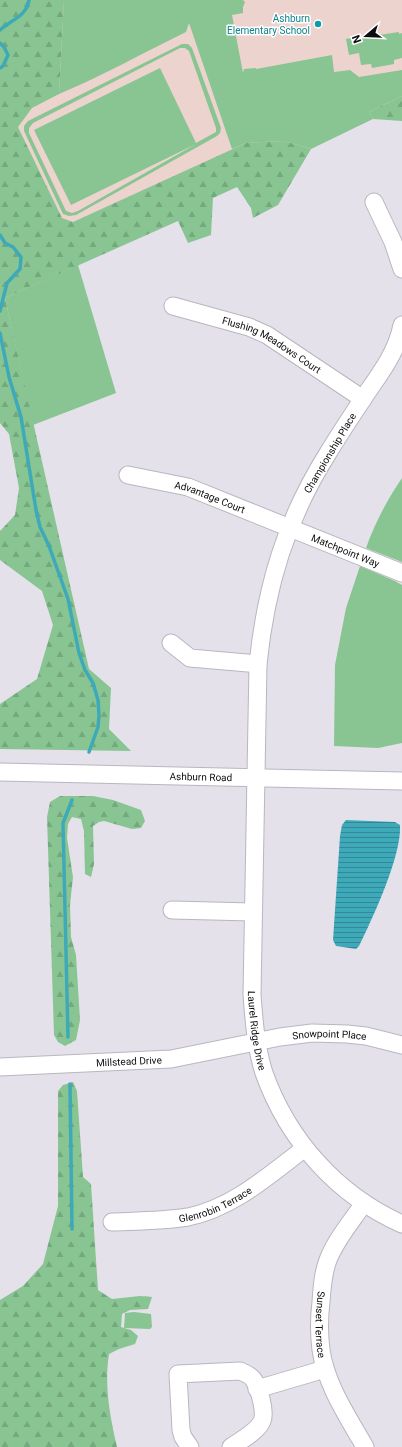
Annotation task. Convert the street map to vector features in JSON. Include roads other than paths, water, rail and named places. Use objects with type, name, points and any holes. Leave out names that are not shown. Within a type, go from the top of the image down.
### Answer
[{"type":"street","points":[[374,202],[395,246],[402,269]]},
{"type":"street","name":"Flushing Meadows Court","points":[[173,306],[249,327],[267,335],[363,399]]},
{"type":"street","name":"Championship Place","points":[[255,778],[258,664],[261,635],[275,568],[289,528],[304,495],[318,469],[363,399],[387,365],[402,325]]},
{"type":"street","name":"Advantage Court","points":[[128,475],[188,487],[289,528]]},
{"type":"street","name":"Matchpoint Way","points":[[289,528],[402,573]]},
{"type":"street","points":[[172,643],[190,658],[258,664]]},
{"type":"street","name":"Ashburn Road","points":[[0,772],[402,781]]},
{"type":"street","name":"Laurel Ridge Drive","points":[[255,778],[252,995],[257,1042],[264,1072],[275,1099],[289,1126],[305,1148],[335,1180],[364,1203],[402,1224]]},
{"type":"street","points":[[172,910],[252,912]]},
{"type":"street","name":"Snowpoint Place","points":[[257,1042],[295,1034],[329,1033],[366,1036],[402,1045]]},
{"type":"street","name":"Millstead Drive","points":[[0,1067],[171,1058],[257,1042]]},
{"type":"street","name":"Glenrobin Terrace","points":[[112,1222],[172,1219],[206,1212],[225,1204],[242,1194],[305,1148]]},
{"type":"street","name":"Sunset Terrace","points":[[364,1203],[328,1259],[323,1276],[319,1323],[321,1350],[325,1369],[336,1395],[365,1447]]},
{"type":"street","points":[[257,1389],[325,1369]]},
{"type":"street","points":[[190,1447],[183,1437],[181,1430],[178,1374],[240,1371],[246,1373],[253,1379],[264,1415],[262,1422],[257,1428],[231,1447]]},
{"type":"water","points":[[346,820],[395,822],[400,825],[396,852],[386,886],[372,919],[359,946],[356,949],[336,946],[333,940],[340,836],[342,825]]},
{"type":"waterway","points":[[0,30],[22,14],[28,5],[29,0]]},
{"type":"waterway","points":[[0,43],[8,55],[3,66],[0,68]]},
{"type":"waterway","points":[[0,235],[5,243],[13,247],[21,257],[20,269],[7,283],[0,311]]},
{"type":"waterway","points":[[0,333],[9,377],[21,417],[40,527],[49,546],[68,599],[79,653],[85,670],[93,683],[98,700],[98,727],[89,752]]},
{"type":"waterway","points":[[68,1037],[63,823],[72,800]]},
{"type":"waterway","points":[[70,1084],[72,1229]]},
{"type":"place","name":"Ashburn Elementary School","points":[[318,24]]}]
